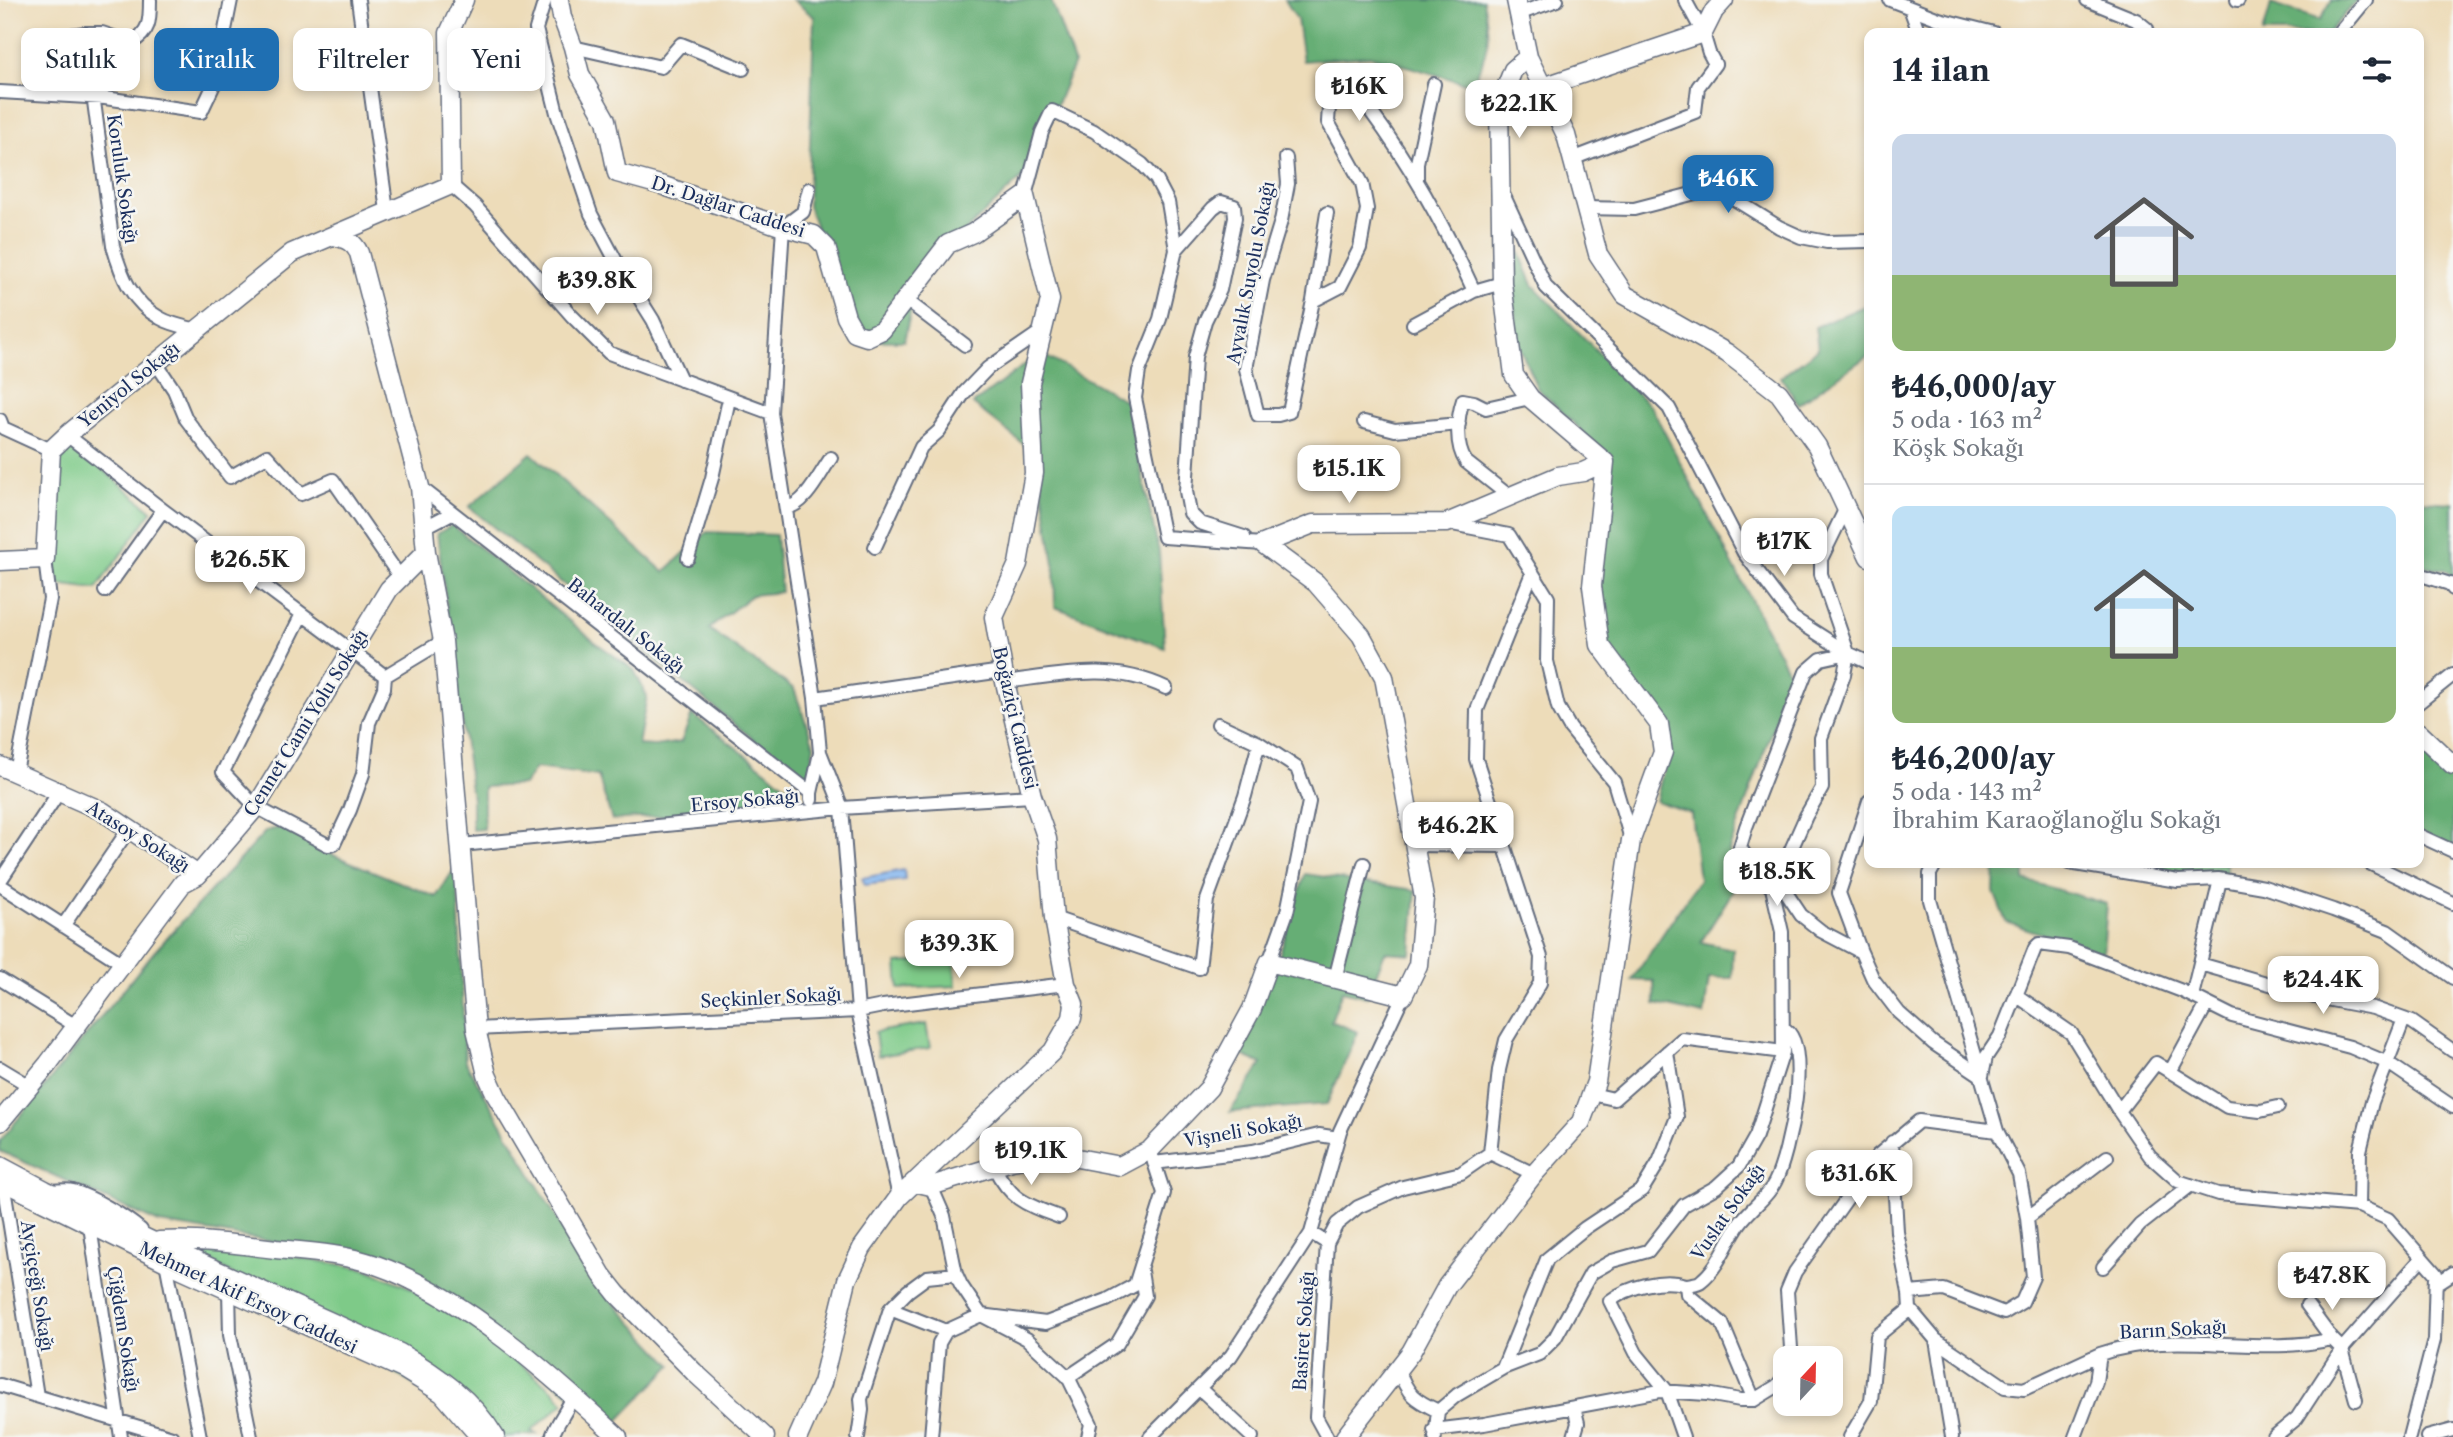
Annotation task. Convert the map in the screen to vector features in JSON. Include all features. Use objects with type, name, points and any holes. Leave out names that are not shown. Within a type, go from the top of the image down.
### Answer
[{"type":"street","points":[[140,38],[150,19],[150,0]]},
{"type":"street","points":[[0,92],[93,97],[201,112],[226,59],[225,30],[231,0]]},
{"type":"street","points":[[358,0],[387,211]]},
{"type":"street","points":[[464,0],[449,33],[451,186],[475,206],[572,316],[609,353],[771,414]]},
{"type":"street","points":[[545,0],[536,29],[557,113],[591,214],[616,261],[653,320],[681,380]]},
{"type":"street","name":"Dr. Dağlar Caddesi","points":[[559,0],[580,74],[606,120],[617,173],[814,235],[826,247],[846,317],[855,333],[867,337],[882,330],[948,244],[974,233],[1025,197]]},
{"type":"street","points":[[1557,0],[1517,7],[1528,57],[1566,135],[1598,254],[1625,295],[1727,353],[1779,393],[1817,446],[1864,546]]},
{"type":"street","points":[[1572,159],[1695,112],[1698,87],[1715,64],[1703,33],[1685,0]]},
{"type":"street","points":[[1543,87],[1703,33],[1724,0]]},
{"type":"street","points":[[1890,0],[1939,19],[1974,28]]},
{"type":"street","points":[[2087,0],[2136,20],[2146,28]]},
{"type":"street","points":[[2343,28],[2366,0]]},
{"type":"street","points":[[1910,8],[1917,28]]},
{"type":"street","points":[[573,47],[661,67],[681,44],[743,69]]},
{"type":"street","points":[[1528,57],[1514,70],[1499,105],[1502,283],[1514,375],[1530,398],[1605,462]]},
{"type":"street","points":[[1417,179],[1417,163],[1434,85]]},
{"type":"street","name":"Koruluk Sokağı","points":[[92,91],[113,246],[120,269],[133,296],[160,319],[197,330]]},
{"type":"street","points":[[1313,301],[1340,287],[1360,248],[1367,209],[1362,183],[1328,122],[1329,107],[1339,96],[1358,95],[1384,127],[1449,237],[1474,291]]},
{"type":"street","points":[[1025,197],[1042,132],[1052,111],[1094,131],[1142,164],[1156,179],[1168,202],[1175,250],[1160,319],[1139,371],[1135,398],[1164,537],[1263,544],[1313,524],[1447,523],[1509,535],[1548,598],[1547,661],[1558,707],[1570,728],[1614,782],[1631,840]]},
{"type":"street","name":"Ayvalık Suyolu Sokağı","points":[[1286,158],[1288,184],[1281,221],[1263,280],[1246,369],[1258,415],[1289,412],[1313,301],[1327,213]]},
{"type":"street","name":"Yeniyol Sokağı","points":[[51,450],[292,253],[451,186]]},
{"type":"street","points":[[1500,187],[1546,287],[1668,408],[1744,553],[1793,618],[1864,661]]},
{"type":"street","points":[[809,189],[803,212],[782,227],[771,414],[815,698],[820,752],[842,808],[858,1011],[899,1197]]},
{"type":"street","points":[[1584,208],[1634,209],[1711,189],[1726,194],[1779,227],[1801,237],[1827,242],[1864,241]]},
{"type":"street","name":"Boğaziçi Caddesi","points":[[799,1437],[822,1383],[846,1280],[862,1248],[899,1197],[923,1184],[1053,1051],[1072,1018],[1074,1004],[1066,984],[1054,918],[1047,839],[1032,796],[1004,677],[994,617],[1017,564],[1034,473],[1030,383],[1050,300],[1025,197]]},
{"type":"street","points":[[1150,1437],[1231,1356],[1311,1233],[1338,1138],[1418,965],[1424,898],[1384,677],[1361,635],[1315,583],[1263,544],[1200,523],[1191,513],[1186,491],[1195,358],[1205,321],[1220,290],[1235,218],[1234,206],[1221,202],[1175,250]]},
{"type":"street","points":[[335,236],[349,241],[359,253],[420,487],[426,552],[443,641],[476,1030],[487,1075],[497,1097],[602,1275],[617,1294],[694,1372],[765,1437]]},
{"type":"street","points":[[1413,324],[1474,291],[1502,283]]},
{"type":"street","points":[[906,300],[964,345]]},
{"type":"street","points":[[875,547],[921,447],[939,430],[964,393],[988,368],[1043,331]]},
{"type":"street","points":[[156,363],[174,390],[186,419],[230,477],[267,456],[301,495],[333,480],[400,577]]},
{"type":"street","points":[[1509,496],[1466,463],[1461,455],[1458,414],[1463,400],[1486,408],[1530,398]]},
{"type":"street","points":[[688,558],[712,478],[729,399]]},
{"type":"street","points":[[0,420],[3,428],[51,450],[45,559],[50,599],[8,769]]},
{"type":"street","points":[[1364,422],[1395,430],[1459,424]]},
{"type":"street","points":[[67,435],[385,676]]},
{"type":"street","points":[[786,508],[792,507],[803,498],[831,458]]},
{"type":"street","points":[[1447,523],[1558,475],[1583,472],[1605,462]]},
{"type":"street","points":[[1345,1437],[1411,1352],[1447,1286],[1534,1174],[1581,1122],[1596,1082],[1631,840],[1663,752],[1659,724],[1600,645],[1592,586],[1605,462]]},
{"type":"street","name":"Bahardalı Sokağı","points":[[420,487],[811,793]]},
{"type":"street","points":[[1773,1388],[1754,1400],[1667,1391],[1433,1435],[1438,1410],[1457,1395],[1503,1368],[1539,1354],[1555,1338],[1591,1273],[1612,1261],[1648,1251],[1684,1205],[1716,1187],[1739,1166],[1756,1136],[1783,1052],[1782,870],[1806,816],[1822,788],[1821,738],[1844,675],[1848,653],[1821,574],[1821,559],[1846,508]]},
{"type":"street","points":[[105,591],[163,510]]},
{"type":"street","points":[[424,533],[429,525],[452,513]]},
{"type":"street","name":"Cennet Cami Yolu Sokağı","points":[[0,1122],[183,883],[198,875],[256,807],[390,589],[426,552]]},
{"type":"street","points":[[1,564],[45,559]]},
{"type":"street","points":[[1311,1233],[1327,1243],[1338,1224],[1358,1207],[1404,1187],[1461,1173],[1490,1153],[1499,1070],[1506,1040],[1540,983],[1541,957],[1476,759],[1477,710],[1532,573]]},
{"type":"street","points":[[2424,576],[2450,584],[2453,589]]},
{"type":"street","points":[[302,614],[223,772],[256,807],[328,845],[334,844],[363,774],[369,723],[384,688],[385,676]]},
{"type":"street","points":[[385,676],[443,641]]},
{"type":"street","points":[[1848,653],[1821,659],[1806,673],[1740,847],[1754,870],[1801,915],[1821,931],[1861,952]]},
{"type":"street","points":[[815,698],[1004,677],[1098,671],[1142,678],[1166,688]]},
{"type":"street","points":[[2424,698],[2453,675]]},
{"type":"street","points":[[1088,1437],[1091,1424],[1068,1377],[1027,1339],[981,1315],[956,1274],[944,1216],[923,1184],[1056,1154],[1120,1166],[1152,1156],[1209,1088],[1252,1009],[1287,912],[1309,802],[1297,768],[1259,743],[1218,724]]},
{"type":"street","points":[[2424,738],[2453,765]]},
{"type":"street","points":[[1054,918],[1199,968],[1207,900],[1245,796],[1259,743]]},
{"type":"street","points":[[813,812],[811,793],[820,752]]},
{"type":"street","name":"Atasoy Sokağı","points":[[8,769],[102,811],[198,875]]},
{"type":"street","points":[[59,792],[0,883],[123,964]]},
{"type":"street","name":"Ersoy Sokağı","points":[[461,845],[842,808],[1032,796]]},
{"type":"street","points":[[1864,828],[1839,893],[1873,978],[1899,1013],[1933,1043],[1982,1076]]},
{"type":"street","points":[[63,926],[130,829]]},
{"type":"street","points":[[2424,838],[2453,851]]},
{"type":"street","points":[[1414,845],[1503,846]]},
{"type":"street","points":[[1335,979],[1364,864]]},
{"type":"street","points":[[1909,1293],[1944,1290],[2004,1313],[2022,1302],[2033,1277],[2019,1174],[1997,1131],[1930,900],[1930,874],[1934,868]]},
{"type":"street","points":[[2099,868],[2178,881],[2220,880],[2264,887],[2387,931],[2453,978]]},
{"type":"street","points":[[2380,868],[2453,903]]},
{"type":"street","points":[[2192,996],[2220,880]]},
{"type":"street","points":[[1982,1076],[1986,1057],[2000,1036],[2035,948],[2039,944],[2069,948],[2192,996],[2232,1016],[2350,1046],[2388,1063],[2453,1107]]},
{"type":"street","points":[[1269,962],[1403,996]]},
{"type":"street","points":[[2200,964],[2315,997],[2373,1008],[2404,1018],[2453,1051]]},
{"type":"street","points":[[0,979],[76,1026]]},
{"type":"street","name":"Seçkinler Sokağı","points":[[476,1030],[858,1011],[1066,984]]},
{"type":"street","points":[[2016,995],[2071,1032],[2150,1156],[2178,1181],[2218,1194],[2359,1206],[2388,1219],[2436,1275],[2434,1339],[2409,1437]]},
{"type":"street","points":[[2170,1072],[2207,1004]]},
{"type":"street","points":[[2359,1206],[2360,1151],[2372,1102],[2404,1018]]},
{"type":"street","name":"Vuslat Sokağı","points":[[1686,1285],[1700,1282],[1721,1256],[1743,1219],[1758,1206],[1775,1182],[1786,1152],[1799,1070],[1793,1038],[1788,1030],[1783,1028]]},
{"type":"street","points":[[1592,1094],[1614,1099],[1682,1039],[1783,1052]]},
{"type":"street","points":[[1503,1368],[1547,1259],[1585,1228],[1642,1190],[1659,1162],[1677,1117],[1668,1052]]},
{"type":"street","points":[[2119,1111],[2157,1063],[2227,1107],[2260,1111],[2278,1107]]},
{"type":"street","points":[[0,1068],[30,1086]]},
{"type":"street","points":[[1791,1346],[1787,1291],[1791,1282],[1877,1156],[1919,1121],[1997,1131]]},
{"type":"street","name":"Vişneli Sokağı","points":[[1152,1156],[1253,1151],[1319,1135],[1338,1138]]},
{"type":"street","points":[[1892,1142],[1897,1232],[1910,1309],[1936,1340],[1952,1437]]},
{"type":"street","points":[[1490,1153],[1534,1174]]},
{"type":"street","points":[[931,1437],[939,1343],[946,1331],[981,1315],[1046,1324],[1107,1300],[1135,1285],[1164,1193],[1152,1156]]},
{"type":"street","points":[[2027,1218],[2108,1157]]},
{"type":"street","points":[[994,1167],[1003,1186],[1017,1199],[1059,1217]]},
{"type":"street","name":"Mehmet Akif Ersoy Caddesi","points":[[1,1176],[45,1190],[151,1247],[405,1370],[442,1394],[480,1437]]},
{"type":"street","name":"Mehmet Akif Ersoy Caddesi","points":[[1,1176],[90,1226],[151,1247],[166,1262],[230,1283],[400,1353],[430,1370],[472,1406],[495,1437]]},
{"type":"street","name":"Ayçiçeği Sokağı","points":[[1,1176],[37,1396]]},
{"type":"street","points":[[2103,1266],[2140,1225],[2191,1185]]},
{"type":"street","name":"Çiğdem Sokağı","points":[[90,1226],[121,1437]]},
{"type":"street","points":[[151,1247],[191,1240],[355,1259],[376,1265],[402,1276],[459,1308],[503,1338],[573,1395],[618,1437]]},
{"type":"street","name":"Basiret Sokağı","points":[[1326,1437],[1316,1417],[1327,1243]]},
{"type":"street","points":[[2274,1437],[2297,1418],[2342,1349],[2422,1258]]},
{"type":"street","points":[[166,1262],[200,1437]]},
{"type":"street","points":[[1068,1377],[1116,1344],[1145,1296],[1141,1266]]},
{"type":"street","points":[[2436,1284],[2453,1273]]},
{"type":"street","points":[[858,1437],[861,1399],[890,1309],[927,1277],[956,1274]]},
{"type":"street","points":[[230,1283],[230,1335],[251,1437]]},
{"type":"street","points":[[1683,1437],[1667,1391],[1636,1353],[1610,1301],[1622,1292],[1660,1283],[1686,1285],[1687,1293],[1722,1323],[1754,1400]]},
{"type":"street","points":[[2307,1305],[2342,1349],[2356,1399]]},
{"type":"street","points":[[890,1309],[946,1331]]},
{"type":"street","points":[[1850,1437],[1871,1401],[1877,1336],[1910,1309]]},
{"type":"street","name":"Barın Sokağı","points":[[1936,1340],[2005,1387],[2024,1389],[2123,1346],[2196,1343],[2310,1344],[2332,1339]]},
{"type":"street","name":"Barın Sokağı","points":[[2075,1437],[2095,1382],[2100,1354]]},
{"type":"street","points":[[1398,1369],[1405,1388],[1414,1399],[1438,1410]]},
{"type":"street","points":[[0,1385],[172,1437]]},
{"type":"street","points":[[1199,1388],[1252,1437]]},
{"type":"street","points":[[552,1437],[558,1421],[569,1408],[573,1395]]},
{"type":"street","points":[[1574,1407],[1578,1423],[1574,1437]]},
{"type":"street","points":[[2433,1436],[2453,1430]]},
{"type":"green space","points":[[793,0],[1051,0],[1074,63],[1029,171],[919,275],[904,341],[858,340],[808,206],[814,17]]},
{"type":"green space","points":[[1285,0],[1483,0],[1488,35],[1486,52],[1472,85],[1372,56],[1303,61],[1297,19]]},
{"type":"green space","points":[[2332,0],[2358,0],[2333,28],[2264,28],[2271,4],[2320,20]]},
{"type":"green space","points":[[1508,225],[1533,285],[1652,408],[1791,677],[1729,850],[1736,886],[1701,942],[1733,949],[1732,978],[1709,978],[1704,1015],[1655,1004],[1654,981],[1632,980],[1699,880],[1691,813],[1656,801],[1668,751],[1607,643],[1598,586],[1610,458],[1537,388],[1517,341]]},
{"type":"green space","points":[[1864,306],[1864,358],[1798,404],[1781,377],[1818,349],[1815,327]]},
{"type":"green space","points":[[1040,353],[1126,401],[1159,552],[1165,648],[1055,607],[1054,564],[1037,455],[973,404]]},
{"type":"green space","points":[[71,443],[152,511],[96,589],[55,584],[58,454]]},
{"type":"green space","points":[[531,453],[664,572],[707,532],[776,535],[781,592],[752,595],[709,629],[794,689],[814,745],[808,784],[469,507]]},
{"type":"green space","points":[[2424,501],[2453,503],[2453,577],[2445,570],[2424,566]]},
{"type":"green space","points":[[452,525],[595,642],[634,670],[647,696],[638,745],[655,746],[681,742],[692,714],[794,792],[795,802],[786,807],[612,820],[598,776],[535,768],[524,785],[484,787],[484,829],[472,830],[472,799],[437,534]]},
{"type":"green space","points":[[2424,751],[2453,773],[2453,851],[2424,836]]},
{"type":"green space","points":[[286,826],[328,853],[436,897],[457,865],[465,1061],[594,1282],[672,1365],[614,1425],[377,1259],[159,1223],[0,1151],[0,1141],[154,952],[266,831]]},
{"type":"green space","points":[[1995,868],[2024,868],[2024,880],[2107,904],[2103,954],[2006,922],[1994,892]]},
{"type":"green space","points":[[2158,868],[2226,868],[2225,879]]},
{"type":"green space","points":[[1305,874],[1416,890],[1411,954],[1385,952],[1367,997],[1342,991],[1331,1021],[1358,1032],[1327,1104],[1230,1112],[1262,1064],[1235,1052],[1280,953]]},
{"type":"green space","points":[[954,959],[956,986],[899,989],[897,963]]},
{"type":"green space","points":[[926,1024],[930,1048],[878,1056],[875,1032]]},
{"type":"green space","points":[[186,1244],[284,1255],[366,1269],[409,1287],[468,1322],[554,1391],[564,1403],[531,1431],[536,1434],[500,1437]]},
{"type":"water","points":[[904,870],[905,880],[865,885],[862,878]]}]
